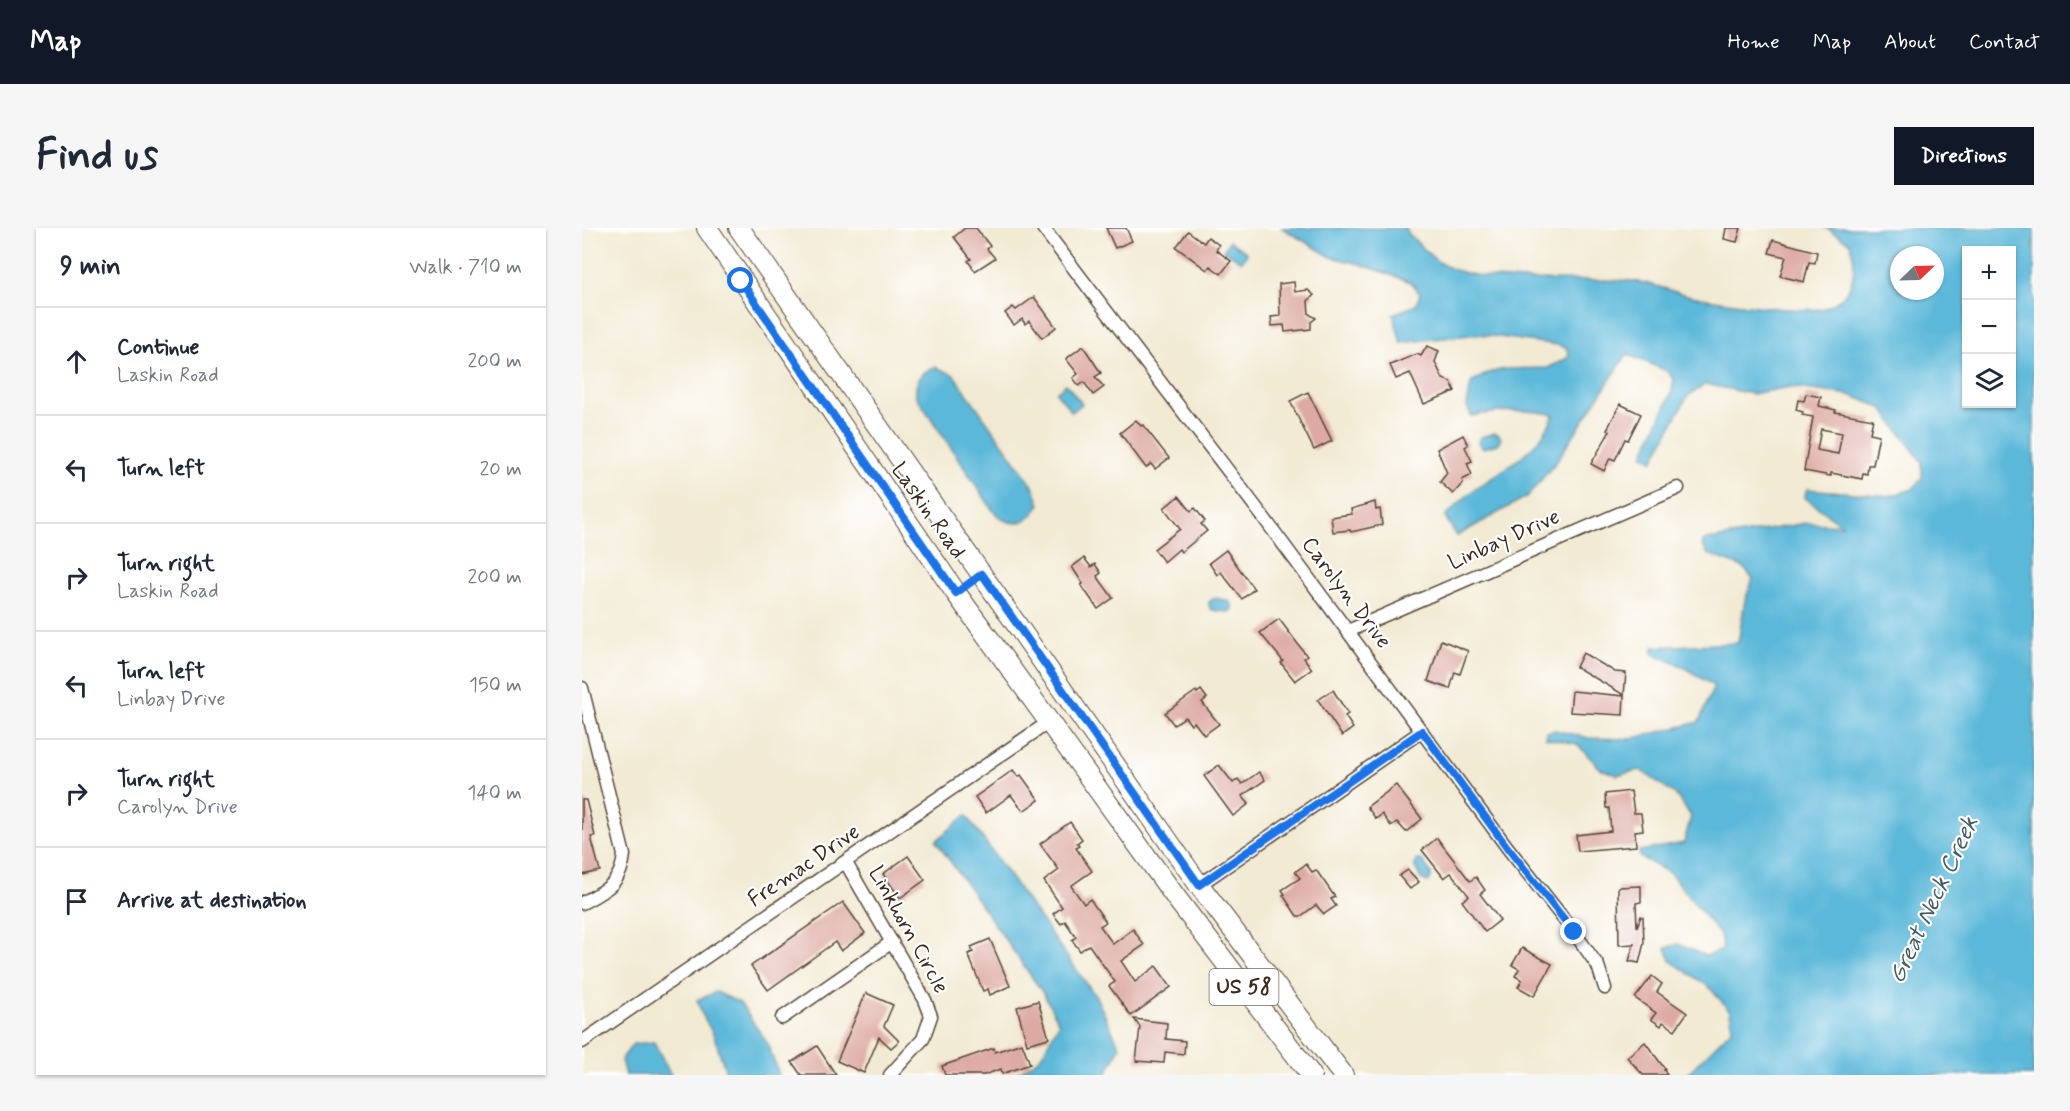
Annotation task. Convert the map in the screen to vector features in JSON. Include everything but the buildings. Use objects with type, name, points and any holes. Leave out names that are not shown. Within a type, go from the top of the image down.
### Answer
[{"type":"main road","name":"Laskin Road","points":[[707,228],[956,593],[1177,899],[1311,1075]]},
{"type":"main road","name":"Laskin Road","points":[[740,228],[1199,885],[1343,1075]]},
{"type":"main road","points":[[956,593],[982,574]]},
{"type":"street","name":"Carolyn Drive","points":[[1043,228],[1580,941],[1598,966],[1605,988]]},
{"type":"street","name":"Linbay Drive","points":[[1348,631],[1678,488]]},
{"type":"street","points":[[582,688],[624,855],[623,866],[614,883],[582,903]]},
{"type":"street","name":"Fremac Drive","points":[[582,1042],[1049,722]]},
{"type":"street","points":[[1199,885],[1422,731]]},
{"type":"street","name":"Linkhorn Circle","points":[[846,863],[925,1000],[931,1016],[923,1040],[890,1075]]},
{"type":"street","points":[[782,1018],[892,942]]},
{"type":"water","name":"Great Neck Creek","points":[[1282,228],[1406,228],[1421,247],[1440,263],[1466,273],[1529,280],[1634,281],[1687,295],[1801,310],[1827,307],[1836,302],[1844,295],[1852,281],[1854,263],[1850,243],[1826,228],[2034,228],[2034,1075],[1686,1075],[1732,1029],[1730,1011],[1709,987],[1671,961],[1666,948],[1678,944],[1706,956],[1723,949],[1720,935],[1670,873],[1640,857],[1639,851],[1684,843],[1691,816],[1675,794],[1640,770],[1617,775],[1601,769],[1577,744],[1546,738],[1547,732],[1555,730],[1589,738],[1630,739],[1699,722],[1714,686],[1682,666],[1653,654],[1653,647],[1738,643],[1745,600],[1753,579],[1743,567],[1708,554],[1702,545],[1703,541],[1806,523],[1842,525],[1804,497],[1807,489],[1889,496],[1913,489],[1922,478],[1922,462],[1882,408],[1850,395],[1790,387],[1752,394],[1705,384],[1687,397],[1653,461],[1643,455],[1672,391],[1674,380],[1667,371],[1627,354],[1556,462],[1528,496],[1457,536],[1445,517],[1469,494],[1529,450],[1547,429],[1554,415],[1513,411],[1471,416],[1467,406],[1471,383],[1488,373],[1505,369],[1548,368],[1569,357],[1568,349],[1558,345],[1478,334],[1401,343],[1393,314],[1416,305],[1420,294],[1411,282],[1360,264],[1331,257]]},
{"type":"water","points":[[1229,241],[1246,252],[1242,261],[1224,250]]},
{"type":"water","points":[[936,367],[954,375],[1033,486],[1040,504],[1036,511],[1025,520],[1013,523],[1000,518],[994,512],[916,396],[916,385],[922,374]]},
{"type":"water","points":[[1066,384],[1082,404],[1072,412],[1056,392]]},
{"type":"water","points":[[1495,433],[1500,436],[1501,440],[1498,444],[1483,448],[1480,446],[1478,441],[1481,437]]},
{"type":"water","points":[[1215,598],[1229,601],[1232,610],[1228,612],[1212,610],[1209,602]]},
{"type":"water","points":[[966,815],[1096,997],[1120,1047],[1106,1075],[1015,1075],[1040,1058],[1059,1023],[1043,993],[936,841]]},
{"type":"water","points":[[1416,860],[1422,860],[1431,873],[1428,882],[1421,879],[1415,867]]},
{"type":"water","points":[[716,992],[740,1003],[768,1044],[779,1075],[727,1075],[714,1036],[697,1000]]},
{"type":"water","points":[[654,1042],[671,1075],[625,1075],[621,1060],[633,1044]]},
{"type":"route","points":[[741,281],[956,593],[982,574],[1199,885],[1422,731],[1507,847],[1574,932]]}]
